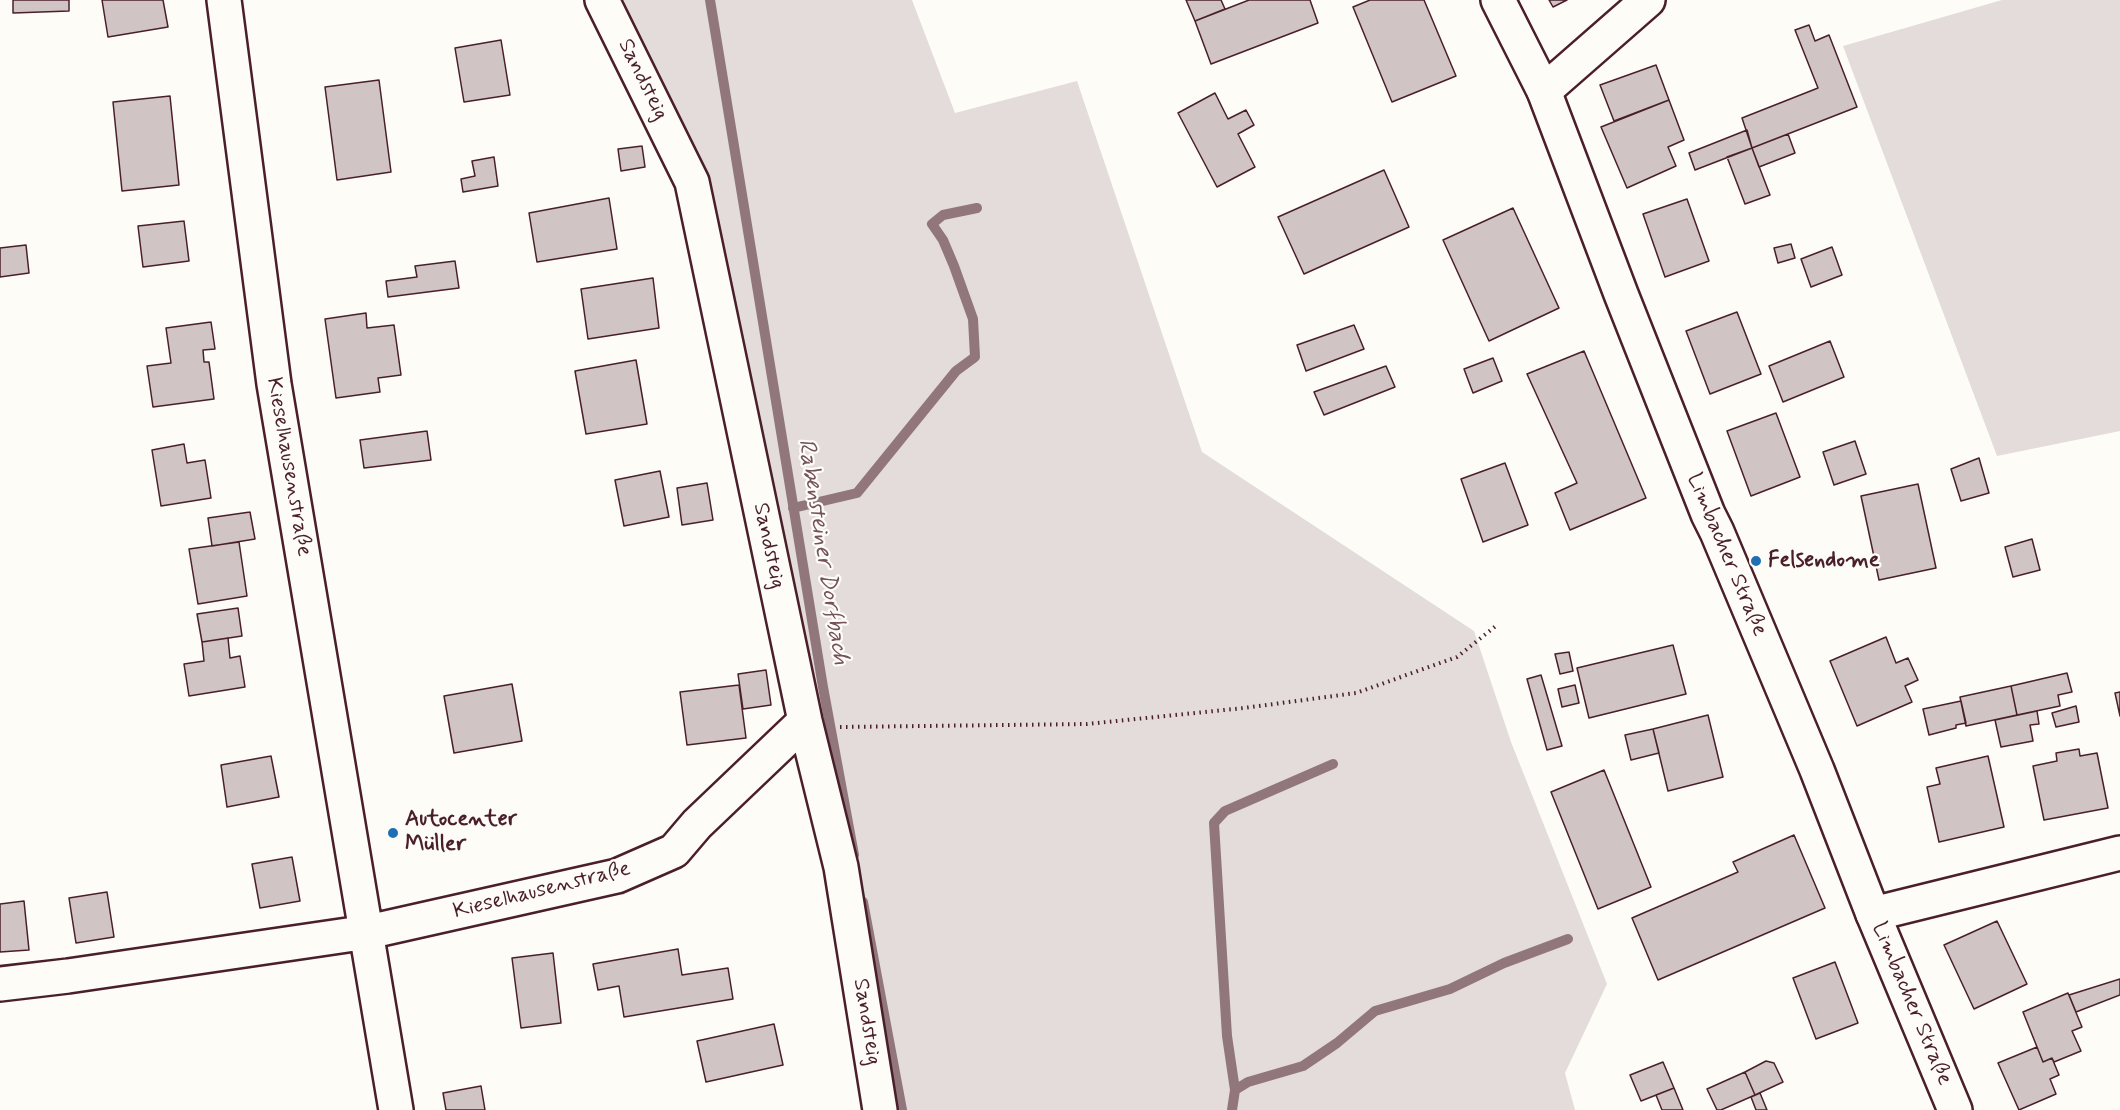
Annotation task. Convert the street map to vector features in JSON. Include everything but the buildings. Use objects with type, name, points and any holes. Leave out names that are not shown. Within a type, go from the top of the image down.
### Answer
[{"type":"street","name":"Kieselhausenstraße","points":[[224,0],[274,384],[368,932],[396,1110]]},
{"type":"street","name":"Sandsteig","points":[[602,0],[692,182],[805,721],[841,867],[880,1110]]},
{"type":"street","name":"Limbacher Straße","points":[[1498,0],[1544,91],[1708,514],[1817,770],[1955,1110]]},
{"type":"street","points":[[1544,91],[1648,0]]},
{"type":"street","name":"Kieselhausenstraße","points":[[0,984],[368,932],[617,876],[674,851],[697,824],[805,721]]},
{"type":"street","points":[[1874,914],[2120,853]]},
{"type":"path","points":[[841,727],[1087,724],[1244,708],[1356,693],[1457,657],[1497,625]]},
{"type":"shaded area","points":[[615,0],[912,0],[955,113],[1077,81],[1202,452],[1474,631],[1511,742],[1607,984],[1565,1073],[1575,1110],[898,1110],[693,167]]},
{"type":"shaded area","points":[[2002,0],[2120,0],[2120,431],[1997,456],[1843,46]]},
{"type":"waterway","name":"Rabensteiner Dorfbach","points":[[710,0],[823,687],[854,855]]},
{"type":"waterway","points":[[793,508],[857,493],[956,371],[975,357],[973,319],[943,240],[932,224],[943,215],[977,208]]},
{"type":"waterway","points":[[1232,1110],[1235,1090],[1227,1036],[1214,823],[1225,811],[1333,764]]},
{"type":"waterway","name":"Rabensteiner Dorfbach","points":[[863,902],[902,1110]]},
{"type":"waterway","points":[[1235,1090],[1248,1082],[1303,1066],[1337,1043],[1375,1011],[1450,989],[1504,963],[1568,939]]},
{"type":"place","name":"Felsendome","points":[[1756,561]]},
{"type":"place","name":"Autocenter Müller","points":[[393,833]]}]
